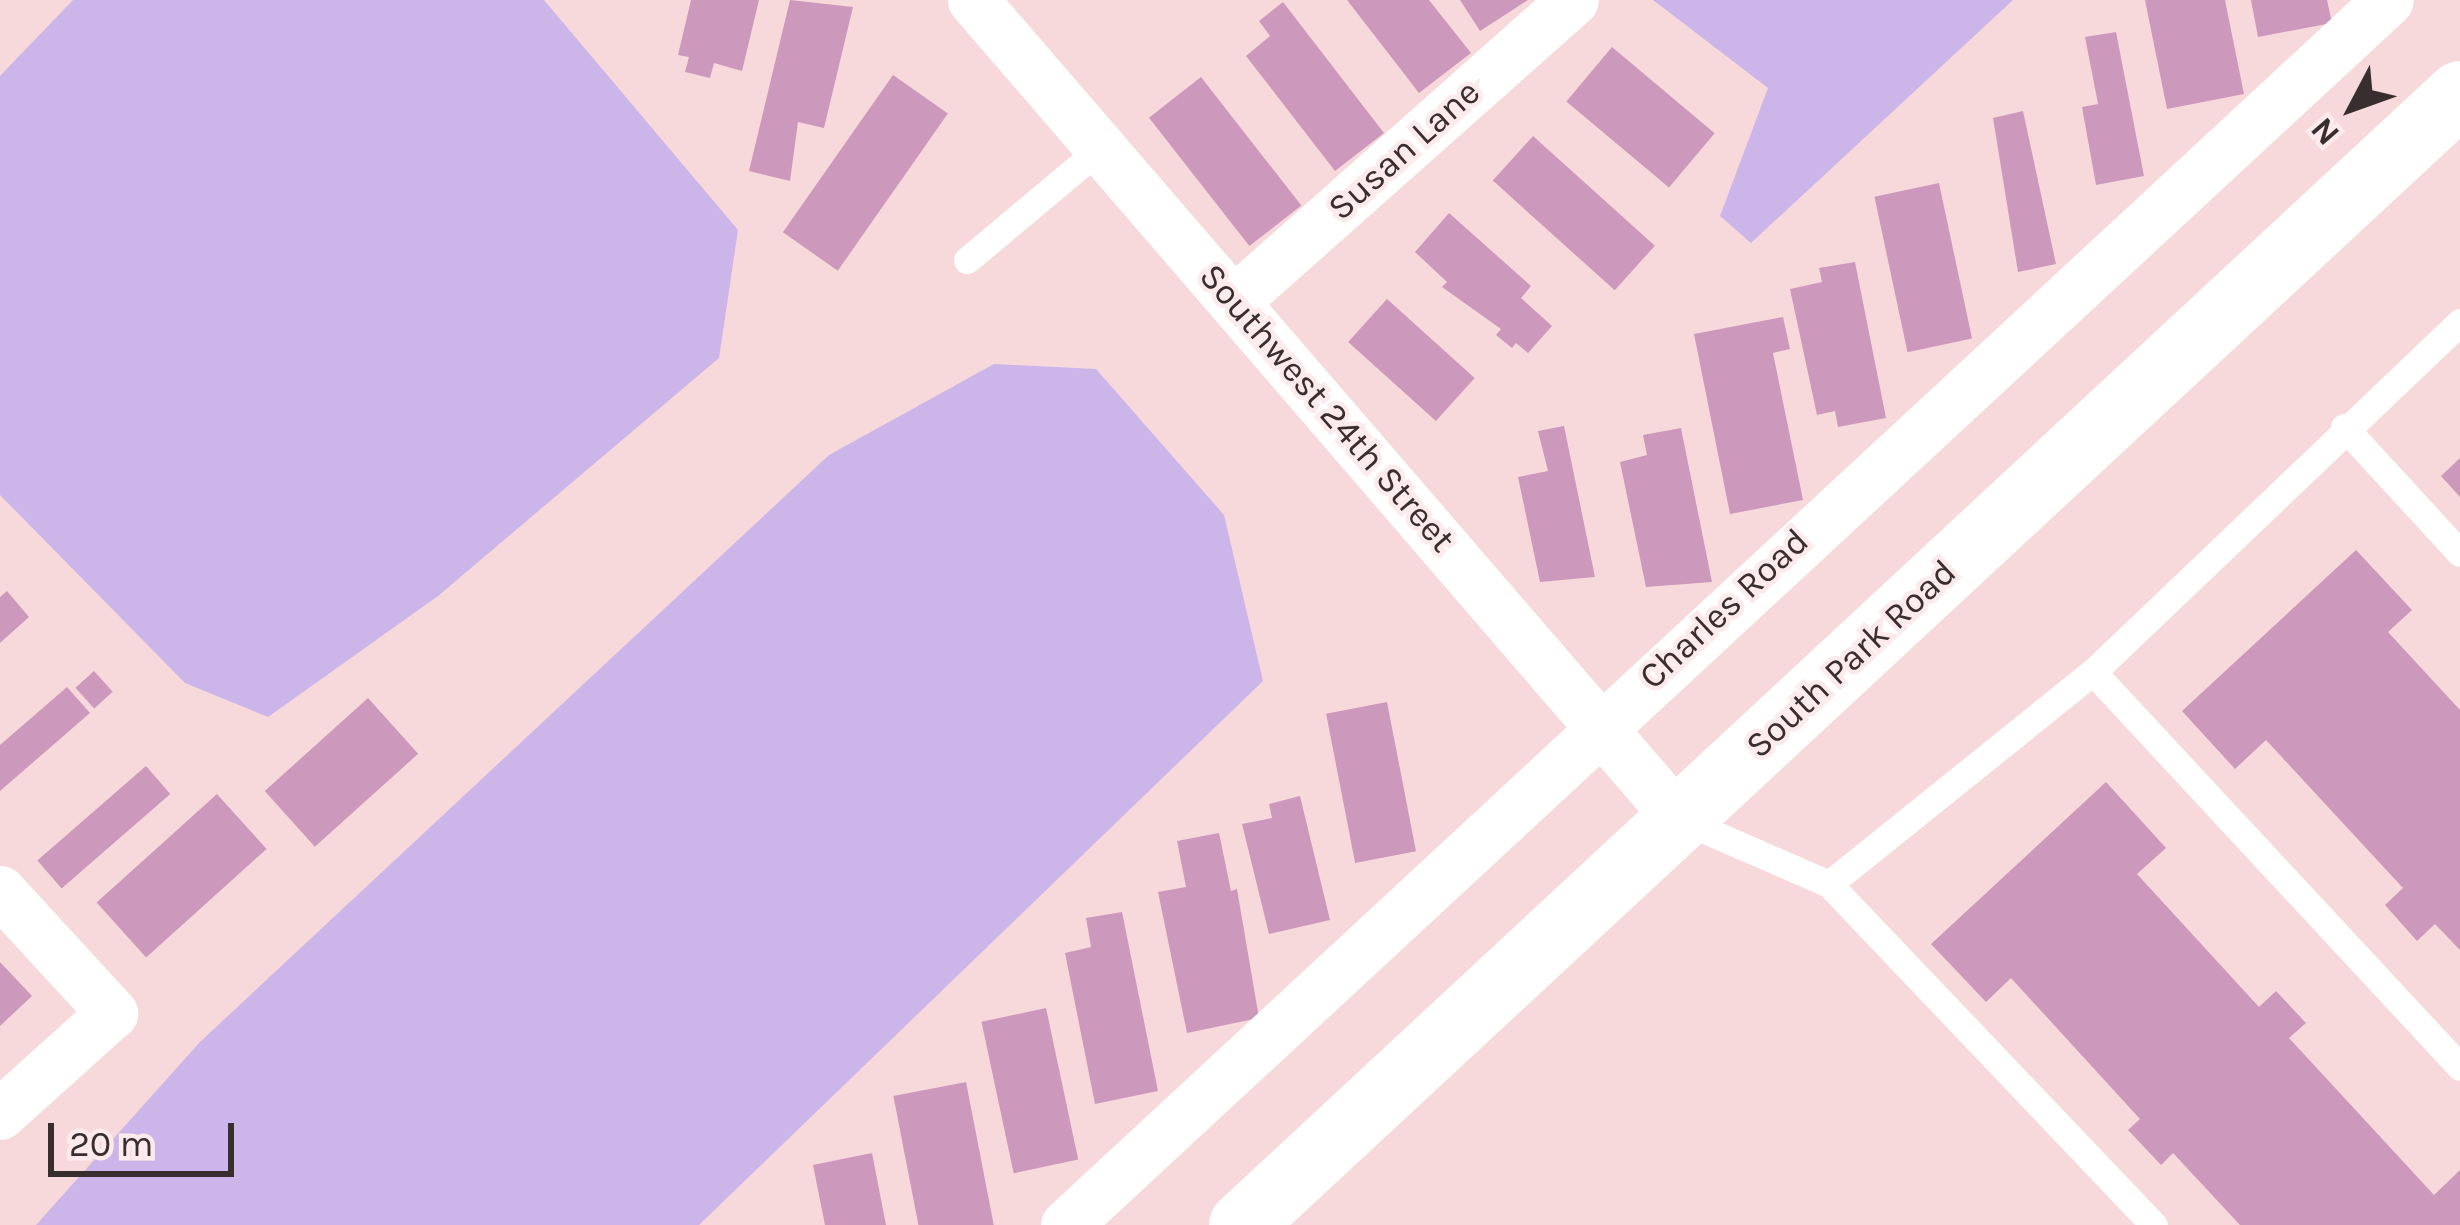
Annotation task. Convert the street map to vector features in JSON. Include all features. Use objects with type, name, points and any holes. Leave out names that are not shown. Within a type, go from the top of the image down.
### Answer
[{"type":"street","name":"Southwest 24th Street","points":[[973,0],[1601,722],[1679,819]]},
{"type":"street","name":"Susan Lane","points":[[1234,301],[1573,0]]},
{"type":"street","name":"Charles Road","points":[[1066,1225],[1601,722],[2388,0]]},
{"type":"street","name":"South Park Road","points":[[1242,1225],[2460,94]]},
{"type":"street","points":[[0,891],[112,1013],[0,1114]]},
{"type":"lane","points":[[967,260],[1102,148]]},
{"type":"lane","points":[[1829,884],[2093,672],[2344,427],[2460,322]]},
{"type":"lane","points":[[2344,427],[2460,553]]},
{"type":"lane","points":[[2093,672],[2460,1067]]},
{"type":"lane","points":[[1679,819],[1829,884],[2154,1225]]},
{"type":"shaded area","points":[[73,0],[544,0],[738,230],[719,358],[438,596],[268,717],[185,683],[0,495],[0,76]]},
{"type":"shaded area","points":[[1653,0],[2013,0],[1751,243],[1720,216],[1768,88]]},
{"type":"shaded area","points":[[994,364],[1096,369],[1224,515],[1263,681],[699,1225],[36,1225],[200,1042],[829,455]]},
{"type":"building","points":[[691,0],[759,0],[742,71],[714,63],[710,78],[685,72],[689,57],[678,55]]},
{"type":"building","points":[[790,0],[853,7],[824,128],[798,122],[790,181],[749,171]]},
{"type":"building","points":[[1347,0],[1429,0],[1471,53],[1419,93]]},
{"type":"building","points":[[1460,0],[1528,0],[1480,31]]},
{"type":"building","points":[[2145,0],[2225,0],[2244,94],[2167,109]]},
{"type":"building","points":[[2251,0],[2327,0],[2332,23],[2258,37]]},
{"type":"building","points":[[1283,2],[1384,133],[1335,171],[1246,56],[1270,36],[1259,21]]},
{"type":"building","points":[[2116,32],[2144,176],[2096,185],[2082,107],[2098,104],[2085,37]]},
{"type":"building","points":[[1612,47],[1715,133],[1669,188],[1566,101]]},
{"type":"building","points":[[893,75],[948,113],[838,271],[783,232]]},
{"type":"building","points":[[1201,77],[1301,205],[1249,246],[1149,118]]},
{"type":"building","points":[[2023,111],[2056,264],[2018,272],[1993,118]]},
{"type":"building","points":[[1533,136],[1655,246],[1615,290],[1493,181]]},
{"type":"building","points":[[1939,183],[1972,339],[1908,352],[1874,197]]},
{"type":"building","points":[[1449,213],[1531,286],[1521,298],[1552,326],[1528,353],[1516,343],[1512,348],[1496,335],[1501,329],[1442,287],[1447,282],[1415,252]]},
{"type":"building","points":[[1855,262],[1886,418],[1838,427],[1835,411],[1817,415],[1790,289],[1822,282],[1819,268]]},
{"type":"building","points":[[1387,299],[1475,378],[1436,421],[1348,342]]},
{"type":"building","points":[[1783,317],[1790,349],[1773,353],[1803,500],[1730,514],[1694,334]]},
{"type":"building","points":[[1564,426],[1595,577],[1540,582],[1518,477],[1548,471],[1538,431]]},
{"type":"building","points":[[1681,428],[1712,582],[1646,587],[1620,462],[1647,455],[1643,435]]},
{"type":"building","points":[[2460,458],[2460,497],[2441,476]]},
{"type":"building","points":[[2356,550],[2412,610],[2388,632],[2460,710],[2460,950],[2435,924],[2417,941],[2385,905],[2403,888],[2266,740],[2235,769],[2182,711]]},
{"type":"building","points":[[7,591],[29,617],[0,643],[0,597]]},
{"type":"building","points":[[94,671],[113,692],[94,709],[75,688]]},
{"type":"building","points":[[67,687],[90,713],[0,791],[0,745]]},
{"type":"building","points":[[368,698],[418,754],[315,847],[265,791]]},
{"type":"building","points":[[1387,702],[1416,851],[1355,863],[1326,714]]},
{"type":"building","points":[[146,766],[170,794],[62,888],[37,860]]},
{"type":"building","points":[[2106,782],[2166,848],[2137,874],[2259,1007],[2276,991],[2306,1023],[2289,1038],[2434,1195],[2460,1170],[2460,1225],[2240,1225],[2173,1153],[2161,1165],[2128,1130],[2140,1119],[2011,978],[1986,1002],[1931,944]]},
{"type":"building","points":[[217,794],[267,849],[146,957],[97,902]]},
{"type":"building","points":[[1300,796],[1330,920],[1269,934],[1242,824],[1272,818],[1269,804]]},
{"type":"building","points":[[1219,833],[1231,891],[1237,889],[1259,1018],[1187,1033],[1158,892],[1186,887],[1177,841]]},
{"type":"building","points":[[1122,912],[1158,1091],[1095,1104],[1065,953],[1091,947],[1086,918]]},
{"type":"building","points":[[0,962],[32,996],[0,1026]]},
{"type":"building","points":[[1046,1008],[1078,1160],[1014,1173],[981,1022]]},
{"type":"building","points":[[966,1082],[994,1225],[918,1225],[893,1096]]},
{"type":"building","points":[[872,1153],[886,1225],[825,1225],[813,1165]]}]
